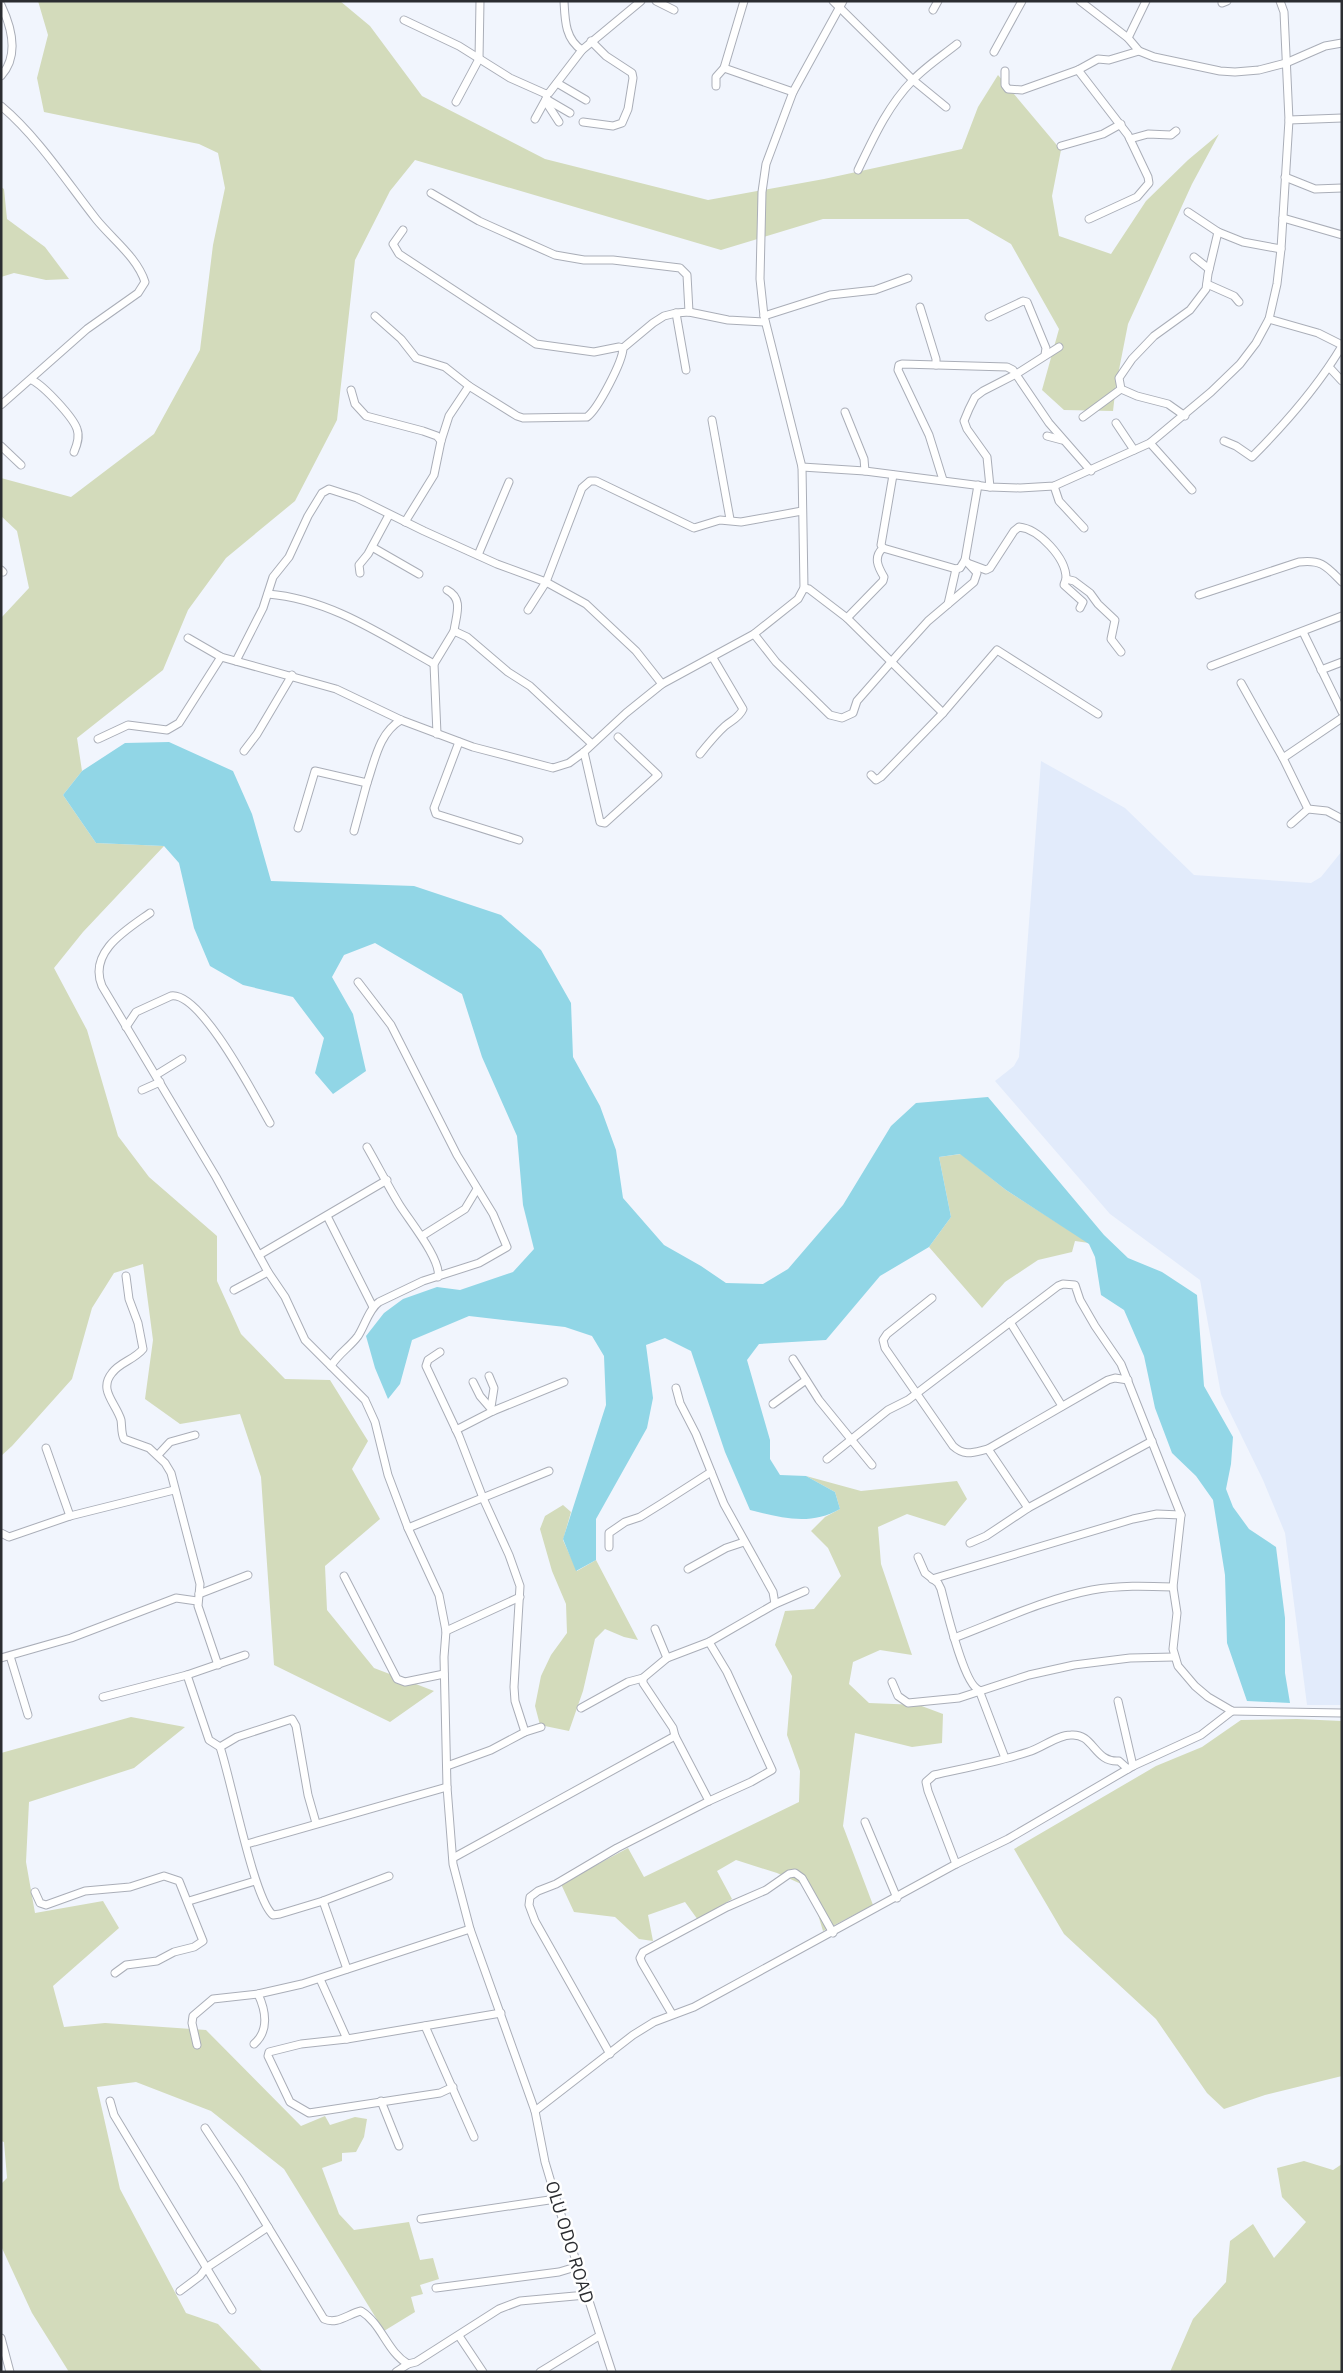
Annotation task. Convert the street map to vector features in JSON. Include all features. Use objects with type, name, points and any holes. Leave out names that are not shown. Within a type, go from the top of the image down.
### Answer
[{"type":"street","points":[[456,102],[478,60],[480,1]]},
{"type":"street","points":[[564,1],[566,25],[571,42],[582,50]]},
{"type":"street","points":[[535,119],[546,97],[582,50],[641,1]]},
{"type":"street","points":[[656,1],[674,10]]},
{"type":"street","points":[[716,86],[716,76],[724,68],[744,1]]},
{"type":"street","points":[[833,1],[840,4],[913,80],[946,107]]},
{"type":"street","points":[[933,10],[938,1]]},
{"type":"street","points":[[994,52],[1022,1]]},
{"type":"street","points":[[1080,1],[1128,38],[1139,51]]},
{"type":"street","points":[[1128,38],[1146,1]]},
{"type":"street","points":[[802,467],[865,471],[990,486],[1020,488],[1054,486],[1091,472],[1150,443],[1185,416],[1240,364],[1256,343],[1269,319],[1281,249],[1289,120],[1284,12],[1280,1]]},
{"type":"street","points":[[188,638],[221,657],[292,675],[336,689],[401,720],[436,734],[553,768],[569,763],[584,752],[662,684],[713,658],[754,634],[798,599],[804,588],[802,467],[764,319],[760,278],[763,178],[793,92],[840,4]]},
{"type":"street","points":[[1,5],[12,38],[10,66],[1,76]]},
{"type":"street","points":[[404,20],[459,46],[478,60],[546,97],[570,113]]},
{"type":"street","points":[[583,122],[613,126],[622,122],[628,109],[633,78],[632,73],[606,56],[591,41]]},
{"type":"street","points":[[1004,71],[1005,85],[1013,91],[1022,90],[1078,70],[1098,60],[1109,60],[1139,51],[1175,61],[1234,72],[1259,70],[1286,64],[1325,46],[1342,43]]},
{"type":"street","points":[[858,170],[880,124],[896,99],[913,80],[957,44]]},
{"type":"street","points":[[724,68],[793,92]]},
{"type":"street","points":[[1078,70],[1130,139],[1149,183],[1137,197],[1089,219]]},
{"type":"street","points":[[557,83],[586,100]]},
{"type":"street","points":[[546,97],[559,122]]},
{"type":"street","points":[[1,106],[12,115],[53,162],[97,221],[141,271],[145,282],[138,293],[87,329],[32,380],[1,405]]},
{"type":"street","points":[[1289,120],[1342,118]]},
{"type":"street","points":[[1061,146],[1103,134],[1120,124]]},
{"type":"street","points":[[1130,139],[1148,134],[1171,135],[1176,131]]},
{"type":"street","points":[[1285,177],[1315,189],[1342,188]]},
{"type":"street","points":[[431,193],[479,221],[554,255],[584,260],[613,260],[680,268],[687,275],[689,312]]},
{"type":"street","points":[[1188,212],[1218,232],[1244,242],[1281,249]]},
{"type":"street","points":[[1284,218],[1342,236]]},
{"type":"street","points":[[403,230],[393,244],[399,254],[536,344],[594,352],[619,347],[623,348]]},
{"type":"street","points":[[1185,416],[1168,404],[1137,396],[1122,389],[1119,378],[1132,359],[1154,336],[1190,310],[1206,289],[1218,232]]},
{"type":"street","points":[[1194,257],[1209,269]]},
{"type":"street","points":[[375,316],[401,339],[416,358],[446,367],[469,386],[523,418],[547,416],[584,419],[594,409],[621,358],[623,348],[652,322],[664,316],[689,312],[728,320],[764,319],[830,295],[875,290],[908,278]]},
{"type":"street","points":[[1207,284],[1234,296],[1239,302]]},
{"type":"street","points":[[989,317],[1027,302],[1046,348],[1045,356]]},
{"type":"street","points":[[920,307],[936,358],[936,365]]},
{"type":"street","points":[[676,313],[686,370]]},
{"type":"street","points":[[1224,440],[1252,458],[1287,423],[1330,367],[1342,345],[1318,333],[1269,319]]},
{"type":"street","points":[[990,486],[987,458],[967,429],[964,421],[975,397],[1018,374],[1060,347]]},
{"type":"street","points":[[943,480],[929,435],[898,370],[899,365],[1007,368],[1018,374],[1037,406],[1062,440],[1091,472]]},
{"type":"street","points":[[1330,367],[1342,381]]},
{"type":"street","points":[[32,380],[40,385],[74,424],[78,439],[74,452]]},
{"type":"street","points":[[405,522],[434,475],[440,437],[452,411],[469,386]]},
{"type":"street","points":[[1083,417],[1122,389]]},
{"type":"street","points":[[351,390],[355,404],[366,416],[440,437]]},
{"type":"street","points":[[845,412],[864,459],[865,471]]},
{"type":"street","points":[[712,420],[730,519]]},
{"type":"street","points":[[1116,424],[1134,450]]},
{"type":"street","points":[[1047,436],[1062,440]]},
{"type":"street","points":[[1150,443],[1192,490]]},
{"type":"street","points":[[1,446],[21,465]]},
{"type":"street","points":[[883,548],[881,545],[893,475]]},
{"type":"street","points":[[528,610],[546,582],[582,488],[590,481],[596,481],[694,528],[720,520],[730,519],[741,522],[802,511]]},
{"type":"street","points":[[478,555],[509,482]]},
{"type":"street","points":[[883,548],[956,569],[960,568],[967,562],[978,485]]},
{"type":"street","points":[[1054,486],[1059,500],[1084,528]]},
{"type":"street","points":[[236,661],[268,594],[273,577],[289,557],[308,516],[325,491],[335,490],[357,498],[389,515],[478,555],[546,582],[586,604],[597,612],[636,651],[662,684]]},
{"type":"street","points":[[360,573],[359,564],[372,547],[389,515]]},
{"type":"street","points":[[967,562],[986,570],[990,568],[1014,531],[1019,527],[1024,528],[1038,535],[1055,553],[1063,565],[1066,579],[1064,585],[1083,602],[1080,608]]},
{"type":"street","points":[[372,547],[419,574]]},
{"type":"street","points":[[847,618],[883,581],[884,577],[877,564],[879,551],[883,548]]},
{"type":"street","points":[[1199,595],[1299,562],[1310,561],[1324,564],[1342,582]]},
{"type":"street","points":[[754,634],[796,682],[830,715],[842,718],[853,713],[857,700],[928,621],[962,594],[977,577],[977,573],[967,562]]},
{"type":"street","points":[[948,604],[956,569]]},
{"type":"street","points":[[1066,579],[1074,581],[1090,593],[1098,604],[1116,620],[1111,639],[1121,652]]},
{"type":"street","points":[[804,588],[809,589],[847,618],[943,713]]},
{"type":"street","points":[[436,734],[434,664],[454,631],[458,605],[454,594],[447,590]]},
{"type":"street","points":[[268,594],[295,598],[343,613],[434,664]]},
{"type":"street","points":[[1211,666],[1342,616]]},
{"type":"street","points":[[454,631],[467,637],[508,672],[530,686],[591,744]]},
{"type":"street","points":[[1303,632],[1342,712]]},
{"type":"street","points":[[871,775],[876,780],[881,777],[943,713],[998,650],[1001,650],[1098,714]]},
{"type":"street","points":[[98,739],[128,725],[167,730],[179,723],[221,657]]},
{"type":"street","points":[[700,754],[727,724],[736,720],[743,709],[713,658]]},
{"type":"street","points":[[1322,670],[1342,662]]},
{"type":"street","points":[[244,751],[257,734],[292,675]]},
{"type":"street","points":[[1241,683],[1283,758],[1308,809]]},
{"type":"street","points":[[1283,758],[1342,718]]},
{"type":"street","points":[[354,831],[367,783],[383,738],[388,730],[401,720]]},
{"type":"street","points":[[584,752],[600,822],[605,823],[658,775],[618,738]]},
{"type":"street","points":[[459,742],[434,808],[436,814],[519,840]]},
{"type":"street","points":[[298,828],[315,771],[367,783]]},
{"type":"street","points":[[1291,824],[1308,809],[1327,811],[1342,819]]},
{"type":"street","name":"OLU ODO ROAD","points":[[150,913],[112,941],[98,966],[99,978],[105,994],[158,1079],[268,1272],[291,1308],[298,1329],[305,1340],[365,1400],[375,1422],[388,1475],[408,1528],[439,1595],[446,1631],[444,1674],[446,1766],[453,1858],[470,1928],[535,2111],[545,2162],[556,2200],[612,2372]]},
{"type":"street","points":[[331,1366],[336,1357],[359,1334],[373,1307],[401,1290],[479,1263],[507,1247],[497,1220],[442,1127],[392,1025],[358,982]]},
{"type":"street","points":[[126,1027],[136,1012],[171,996],[176,995],[191,1003],[232,1056],[270,1123]]},
{"type":"street","points":[[142,1090],[182,1059]]},
{"type":"street","points":[[367,1147],[401,1207],[422,1236],[438,1269],[438,1278]]},
{"type":"street","points":[[259,1255],[387,1180]]},
{"type":"street","points":[[422,1236],[464,1209],[478,1189]]},
{"type":"street","points":[[327,1216],[373,1307]]},
{"type":"street","points":[[234,1290],[268,1272]]},
{"type":"street","points":[[126,1276],[143,1349],[112,1373],[106,1385],[107,1394],[119,1417],[124,1439],[143,1445],[158,1455],[169,1469],[200,1584],[198,1598],[218,1665]]},
{"type":"street","points":[[827,1459],[888,1410],[916,1393],[1058,1286],[1076,1285],[1080,1300],[1094,1326],[1121,1364],[1181,1515],[1173,1587],[1177,1613],[1173,1640],[1174,1657],[1182,1673],[1208,1697],[1232,1711],[1342,1713]]},
{"type":"street","points":[[932,1298],[887,1334],[883,1340],[885,1348],[953,1446],[960,1452],[972,1454],[988,1449],[1108,1380],[1115,1378],[1128,1380]]},
{"type":"street","points":[[1010,1322],[1062,1406]]},
{"type":"street","points":[[440,1352],[428,1360],[426,1366],[456,1430],[483,1498],[510,1555],[520,1586],[514,1686],[516,1701],[525,1732]]},
{"type":"street","points":[[793,1360],[806,1380],[872,1465]]},
{"type":"street","points":[[489,1376],[494,1388],[492,1409]]},
{"type":"street","points":[[773,1404],[806,1380]]},
{"type":"street","points":[[473,1382],[480,1396],[492,1409]]},
{"type":"street","points":[[456,1430],[492,1409],[564,1382]]},
{"type":"street","points":[[676,1388],[680,1403],[696,1434],[724,1504],[773,1592],[775,1604]]},
{"type":"street","points":[[158,1455],[170,1442],[195,1435]]},
{"type":"street","points":[[970,1543],[986,1536],[1028,1508],[1152,1441]]},
{"type":"street","points":[[46,1448],[70,1516]]},
{"type":"street","points":[[988,1449],[1028,1508]]},
{"type":"street","points":[[408,1528],[550,1471]]},
{"type":"street","points":[[609,1547],[609,1533],[614,1529],[647,1513],[711,1472]]},
{"type":"street","points":[[1,1533],[8,1537],[70,1516],[174,1490]]},
{"type":"street","points":[[932,1579],[1133,1519],[1157,1514],[1181,1515]]},
{"type":"street","points":[[688,1570],[726,1548],[744,1542]]},
{"type":"street","points":[[918,1557],[925,1573],[941,1589],[954,1638],[971,1685],[979,1690],[1005,1758]]},
{"type":"street","points":[[1,1658],[71,1638],[176,1598],[198,1598],[248,1575]]},
{"type":"street","points":[[344,1576],[397,1679],[405,1682],[444,1674]]},
{"type":"street","points":[[954,1638],[1041,1605],[1093,1590],[1138,1586],[1173,1587]]},
{"type":"street","points":[[582,1708],[628,1682],[643,1678],[668,1658],[709,1642],[775,1604],[805,1591]]},
{"type":"street","points":[[446,1631],[520,1597]]},
{"type":"street","points":[[655,1629],[668,1658]]},
{"type":"street","points":[[610,2054],[535,1921],[529,1905],[530,1897],[617,1848],[709,1801],[734,1791],[772,1770],[772,1765],[727,1672],[709,1642]]},
{"type":"street","points":[[103,1697],[218,1665],[245,1655]]},
{"type":"street","points":[[10,1656],[28,1715]]},
{"type":"street","points":[[892,1682],[898,1696],[908,1703],[959,1698],[1029,1675],[1074,1665],[1130,1658],[1174,1657]]},
{"type":"street","points":[[186,1674],[209,1740],[220,1747],[247,1844],[255,1881],[268,1911],[273,1915],[323,1901],[389,1876]]},
{"type":"street","points":[[643,1678],[643,1683],[673,1728],[675,1736],[709,1801]]},
{"type":"street","points":[[1118,1701],[1130,1768]]},
{"type":"street","points":[[535,2111],[633,2035],[672,2014],[694,2007],[833,1933],[956,1864],[1008,1839],[1130,1768],[1201,1735],[1232,1711]]},
{"type":"street","points":[[220,1747],[237,1738],[292,1719],[296,1726],[308,1795],[316,1823]]},
{"type":"street","points":[[446,1766],[490,1750],[525,1732],[541,1728]]},
{"type":"street","points":[[956,1864],[926,1782],[934,1775],[1028,1752],[1071,1734],[1090,1741],[1094,1749],[1107,1760],[1119,1761],[1130,1768]]},
{"type":"street","points":[[453,1858],[675,1736]]},
{"type":"street","points":[[247,1844],[447,1787]]},
{"type":"street","points":[[865,1822],[896,1898]]},
{"type":"street","points":[[672,2014],[642,1963],[640,1958],[643,1952],[727,1907],[766,1890],[788,1874],[795,1873],[802,1878],[833,1933]]},
{"type":"street","points":[[35,1892],[40,1903],[46,1905],[85,1891],[130,1887],[167,1876],[179,1881],[203,1941],[194,1947],[174,1952],[157,1961],[126,1965],[115,1973]]},
{"type":"street","points":[[188,1901],[255,1881]]},
{"type":"street","points":[[323,1901],[347,1969]]},
{"type":"street","points":[[197,2045],[192,2023],[193,2016],[210,2000],[258,1994],[320,1978],[470,1928]]},
{"type":"street","points":[[320,1978],[347,2038]]},
{"type":"street","points":[[254,2044],[264,2034],[265,2029],[263,2006],[258,1994]]},
{"type":"street","points":[[453,2087],[440,2093],[309,2113],[290,2102],[268,2056],[269,2052],[301,2044],[501,2013]]},
{"type":"street","points":[[425,2026],[474,2137]]},
{"type":"street","points":[[110,2101],[114,2115],[232,2310]]},
{"type":"street","points":[[381,2101],[399,2146]]},
{"type":"street","points":[[205,2128],[324,2319],[337,2321],[352,2313],[361,2311],[372,2318],[394,2352],[401,2360],[408,2364]]},
{"type":"street","points":[[421,2219],[556,2200]]},
{"type":"street","points":[[180,2291],[200,2276],[206,2268],[268,2227]]},
{"type":"street","points":[[436,2288],[559,2272],[579,2266]]},
{"type":"street","points":[[396,2372],[459,2336],[499,2309],[520,2301],[586,2296]]},
{"type":"street","points":[[459,2336],[483,2372]]},
{"type":"street","points":[[540,2372],[599,2336]]},
{"type":"street","points":[[1,2338],[10,2372]]},
{"type":"shaded area","points":[[1041,761],[1125,808],[1194,875],[1311,883],[1321,877],[1342,851],[1342,1705],[1307,1705],[1285,1533],[1263,1480],[1221,1394],[1200,1280],[1110,1214],[995,1081],[1014,1066],[1019,1057]]},
{"type":"green space","points":[[38,1],[340,1],[370,26],[422,96],[545,159],[708,200],[824,179],[962,149],[978,107],[998,75],[1061,150],[1052,196],[1059,236],[1111,254],[1146,201],[1188,160],[1219,134],[1192,184],[1128,324],[1113,411],[1064,410],[1042,390],[1059,329],[1011,244],[968,219],[823,219],[721,250],[415,160],[390,191],[355,260],[337,420],[295,501],[226,558],[188,610],[163,670],[77,738],[82,771],[63,795],[96,843],[164,846],[83,932],[54,968],[87,1030],[118,1136],[149,1177],[217,1236],[217,1281],[241,1334],[285,1379],[330,1380],[368,1441],[352,1469],[380,1519],[325,1566],[327,1610],[374,1668],[434,1691],[390,1722],[274,1665],[261,1477],[240,1414],[180,1424],[145,1399],[153,1340],[143,1264],[114,1273],[92,1308],[72,1379],[1,1456],[1,618],[29,588],[17,531],[1,516],[1,478],[71,497],[154,434],[200,350],[213,245],[225,188],[218,153],[199,144],[44,112],[37,78],[48,35]]},
{"type":"green space","points":[[1,187],[4,189],[7,219],[45,247],[69,279],[46,280],[14,273],[1,277]]},
{"type":"green space","points":[[961,1154],[1006,1190],[1089,1243],[1075,1241],[1072,1252],[1038,1260],[1005,1282],[982,1308],[929,1247],[951,1217],[939,1157]]},
{"type":"green space","points":[[806,1476],[861,1491],[957,1481],[967,1499],[945,1526],[907,1514],[878,1527],[881,1564],[912,1655],[880,1650],[853,1662],[849,1684],[869,1703],[919,1705],[943,1714],[942,1743],[912,1747],[855,1733],[843,1826],[873,1905],[823,1931],[810,1888],[777,1873],[736,1860],[717,1871],[732,1899],[698,1920],[685,1902],[648,1915],[653,1941],[639,1939],[615,1917],[574,1912],[561,1884],[628,1848],[644,1877],[799,1802],[800,1771],[787,1735],[792,1676],[775,1645],[785,1611],[814,1609],[841,1576],[828,1548],[811,1531],[825,1517],[840,1509],[835,1492]]},
{"type":"green space","points":[[563,1505],[571,1512],[563,1540],[577,1571],[596,1560],[638,1640],[624,1637],[605,1629],[595,1639],[583,1691],[569,1731],[540,1725],[535,1706],[541,1676],[551,1655],[567,1633],[566,1604],[552,1571],[540,1529],[545,1516]]},
{"type":"green space","points":[[131,1717],[185,1727],[134,1768],[29,1802],[26,1862],[35,1913],[103,1901],[119,1928],[53,1986],[64,2027],[105,2023],[206,2030],[301,2126],[325,2116],[330,2125],[355,2117],[367,2119],[364,2137],[356,2152],[342,2153],[342,2161],[322,2168],[339,2214],[354,2230],[409,2222],[420,2260],[433,2258],[439,2279],[420,2285],[423,2294],[411,2297],[415,2312],[384,2331],[284,2169],[211,2111],[136,2082],[97,2087],[120,2189],[186,2313],[218,2324],[263,2372],[69,2372],[32,2313],[1,2246],[1,2184],[7,2178],[4,2142],[1,2141],[1,1753]]},
{"type":"green space","points":[[1297,1719],[1342,1721],[1342,2076],[1265,2095],[1224,2109],[1207,2093],[1156,2019],[1064,1934],[1014,1849],[1156,1766],[1202,1747],[1241,1720]]},
{"type":"green space","points":[[1304,2161],[1333,2170],[1342,2164],[1342,2372],[1170,2372],[1193,2319],[1226,2282],[1230,2241],[1253,2224],[1274,2258],[1306,2222],[1282,2197],[1277,2168]]},
{"type":"water","points":[[169,742],[233,771],[252,814],[271,881],[414,886],[501,915],[541,950],[571,1003],[573,1057],[600,1106],[616,1150],[623,1198],[664,1245],[726,1283],[763,1284],[788,1269],[843,1205],[891,1126],[916,1103],[988,1097],[1104,1235],[1128,1258],[1162,1272],[1197,1295],[1204,1386],[1233,1437],[1231,1464],[1226,1489],[1233,1507],[1249,1529],[1276,1547],[1285,1618],[1285,1673],[1290,1703],[1247,1701],[1227,1643],[1225,1575],[1213,1500],[1196,1476],[1172,1453],[1155,1408],[1144,1356],[1124,1310],[1101,1295],[1095,1257],[1089,1244],[1006,1190],[960,1154],[939,1157],[951,1217],[929,1247],[880,1276],[826,1340],[759,1344],[747,1360],[770,1440],[770,1459],[780,1475],[806,1476],[835,1492],[840,1509],[829,1514],[807,1519],[785,1518],[750,1510],[725,1452],[691,1351],[665,1338],[646,1345],[653,1398],[647,1428],[596,1519],[596,1560],[576,1571],[563,1539],[606,1405],[604,1356],[592,1336],[565,1327],[469,1316],[412,1340],[400,1384],[388,1399],[375,1368],[366,1336],[384,1313],[403,1299],[437,1287],[460,1290],[513,1272],[534,1249],[523,1205],[517,1136],[482,1057],[462,994],[375,943],[344,955],[332,977],[353,1014],[366,1071],[333,1094],[315,1073],[324,1038],[293,997],[243,985],[210,966],[194,928],[179,863],[164,846],[96,843],[63,795],[82,771],[125,743]]}]
